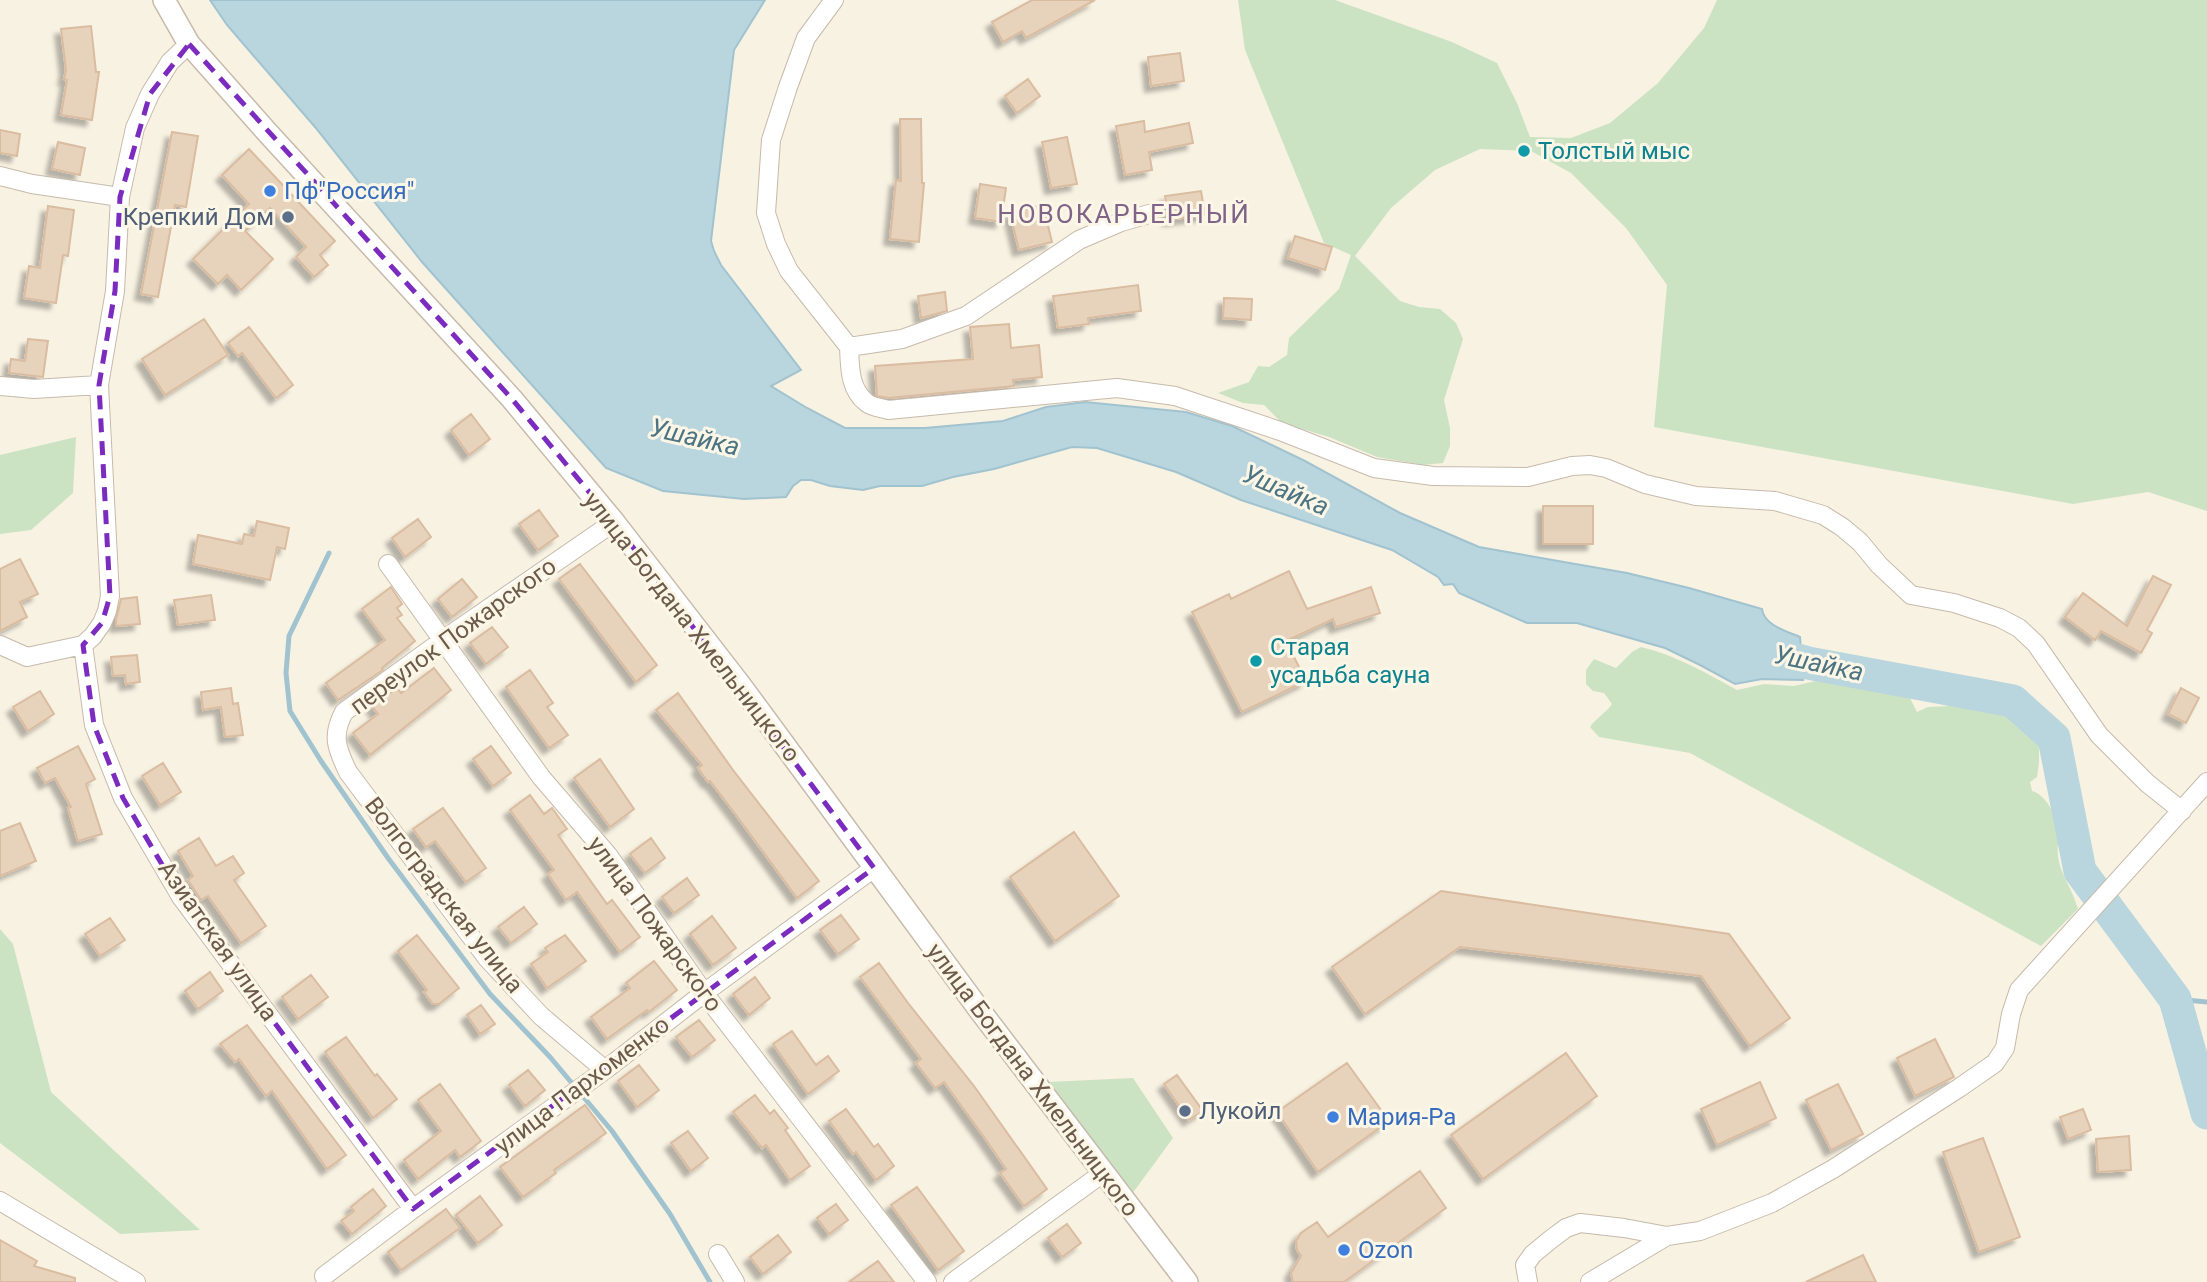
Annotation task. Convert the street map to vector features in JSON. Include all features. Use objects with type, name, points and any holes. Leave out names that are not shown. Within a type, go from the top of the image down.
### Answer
[{"type":"street","name":"улица Богдана Хмельницкого","points":[[164,0],[189,44],[512,399],[614,522],[741,686],[874,868],[1186,1282]]},
{"type":"street","points":[[834,0],[806,38],[783,100],[771,139],[766,213],[776,244],[789,271],[849,346],[850,378],[857,392],[868,404],[888,410],[1117,388],[1175,397],[1280,431],[1374,468],[1433,476],[1528,477],[1572,466],[1590,465],[1606,468],[1645,484],[1696,496],[1775,501],[1822,515],[1860,542],[1879,565],[1911,595],[1954,603],[2000,618],[2019,628],[2036,643],[2099,735],[2147,783],[2182,811]]},
{"type":"street","points":[[0,645],[27,657],[83,645],[93,636],[107,611],[110,596],[99,385],[115,292],[120,197],[135,128],[150,94],[170,62],[189,44]]},
{"type":"street","points":[[0,176],[32,184],[120,197]]},
{"type":"street","points":[[849,346],[902,339],[966,316],[1079,240],[1121,222],[1149,214]]},
{"type":"street","points":[[0,386],[34,389],[99,385]]},
{"type":"street","name":"переулок Пожарского","points":[[348,772],[335,734],[344,712],[614,522]]},
{"type":"street","name":"улица Пожарского","points":[[388,564],[541,777],[608,855],[704,993],[927,1282]]},
{"type":"street","name":"Азиатская улица","points":[[83,645],[94,725],[123,798],[181,897],[413,1209]]},
{"type":"street","name":"Волгоградская улица","points":[[348,772],[486,958],[541,1016],[606,1070]]},
{"type":"street","points":[[1590,1282],[1667,1237],[1700,1231],[1772,1203],[1833,1169],[1995,1063],[2005,1048],[2011,1014],[2019,990],[2207,782]]},
{"type":"street","name":"улица Пархоменко","points":[[324,1276],[606,1070],[704,993],[874,868]]},
{"type":"street","points":[[953,1282],[1103,1173]]},
{"type":"street","points":[[0,1200],[136,1282]]},
{"type":"street","points":[[1527,1274],[1532,1254],[1566,1228],[1580,1223],[1667,1237]]},
{"type":"street","points":[[718,1254],[735,1282]]},
{"type":"highlighted area","points":[[189,44],[512,399],[614,522],[874,868],[413,1209],[181,897],[123,798],[94,725],[83,645],[102,623],[110,596],[99,385],[115,291],[120,197],[150,94]]},
{"type":"green space","points":[[1238,0],[1335,0],[1452,42],[1497,63],[1530,137],[1571,138],[1610,123],[1658,83],[1704,28],[1717,0],[2207,0],[2207,511],[2148,492],[2073,504],[1654,427],[1667,285],[1626,228],[1571,173],[1531,151],[1480,149],[1435,170],[1391,208],[1355,256],[1400,301],[1419,307],[1440,309],[1456,323],[1463,339],[1444,400],[1450,428],[1450,446],[1443,463],[1423,465],[1377,457],[1329,437],[1282,423],[1264,405],[1243,403],[1218,393],[1249,382],[1258,366],[1269,367],[1287,355],[1289,338],[1339,289],[1351,255],[1324,243],[1245,50]]},
{"type":"green space","points":[[76,437],[73,493],[31,530],[0,534],[0,455]]},
{"type":"green space","points":[[1641,647],[1679,660],[1737,690],[1764,684],[1794,686],[1833,677],[1897,692],[1910,698],[1917,712],[1928,707],[1950,706],[2009,712],[2029,726],[2039,740],[2037,777],[2030,782],[2032,791],[2046,802],[2059,825],[2059,862],[2078,909],[2041,946],[1690,753],[1599,737],[1590,727],[1612,704],[1604,693],[1593,691],[1586,684],[1586,670],[1594,659],[1616,668]]},
{"type":"green space","points":[[0,929],[13,944],[51,1092],[200,1230],[120,1234],[0,1143]]},
{"type":"green space","points":[[1133,1078],[1173,1138],[1132,1194],[1048,1082]]},
{"type":"water","points":[[210,0],[765,0],[734,50],[711,241],[721,265],[801,370],[771,386],[845,428],[925,428],[1003,421],[1046,407],[1085,402],[1186,412],[1232,426],[1305,461],[1400,513],[1479,547],[1627,573],[1762,609],[1771,623],[1800,637],[1803,680],[1762,679],[1735,684],[1665,648],[1577,623],[1527,623],[1459,593],[1453,584],[1444,585],[1438,577],[1392,550],[1241,500],[1176,472],[1097,448],[1072,447],[922,486],[880,486],[863,490],[801,480],[786,497],[744,499],[663,491],[606,468],[422,262],[315,127],[227,25]]},
{"type":"building","points":[[1032,0],[1095,0],[1026,38],[1022,31],[1003,42],[992,22]]},
{"type":"building","points":[[91,26],[96,72],[99,72],[92,120],[61,115],[67,80],[64,79],[66,70],[61,29]]},
{"type":"building","points":[[1180,53],[1184,81],[1151,86],[1148,57]]},
{"type":"building","points":[[1028,79],[1040,96],[1017,113],[1005,96]]},
{"type":"building","points":[[900,119],[921,119],[924,183],[919,242],[890,239],[896,180],[901,181]]},
{"type":"building","points":[[1144,121],[1145,132],[1189,123],[1193,143],[1149,152],[1152,170],[1125,175],[1116,126]]},
{"type":"building","points":[[0,130],[20,134],[17,156],[0,153]]},
{"type":"building","points":[[172,132],[198,136],[186,207],[175,205],[158,297],[141,294]]},
{"type":"building","points":[[1067,137],[1077,184],[1051,188],[1042,142]]},
{"type":"building","points":[[58,142],[85,148],[80,175],[52,169]]},
{"type":"building","points":[[249,149],[335,241],[320,255],[328,265],[314,277],[296,257],[306,247],[270,208],[245,231],[273,259],[241,290],[227,275],[218,284],[193,259],[249,204],[222,175]]},
{"type":"building","points":[[980,184],[1006,188],[1001,222],[975,218]]},
{"type":"building","points":[[1201,191],[1205,215],[1169,220],[1165,196]]},
{"type":"building","points":[[1043,205],[1052,242],[1019,250],[1010,213]]},
{"type":"building","points":[[48,206],[74,210],[68,256],[63,255],[56,303],[24,298],[29,266],[40,268]]},
{"type":"building","points":[[1295,236],[1332,247],[1325,270],[1288,258]]},
{"type":"building","points":[[1138,285],[1141,311],[1088,318],[1089,324],[1058,328],[1053,296]]},
{"type":"building","points":[[945,292],[947,311],[921,318],[918,296]]},
{"type":"building","points":[[1224,298],[1252,299],[1251,320],[1223,318]]},
{"type":"building","points":[[204,319],[228,355],[165,395],[142,359]]},
{"type":"building","points":[[1009,324],[1011,348],[1039,345],[1042,377],[1013,380],[1014,386],[889,398],[877,396],[875,366],[973,359],[970,327]]},
{"type":"building","points":[[249,327],[293,385],[276,398],[242,353],[238,356],[228,343]]},
{"type":"building","points":[[28,339],[48,341],[43,377],[9,373],[11,359],[25,361]]},
{"type":"building","points":[[471,414],[490,439],[469,455],[451,430]]},
{"type":"building","points":[[1543,506],[1593,506],[1593,544],[1543,544]]},
{"type":"building","points":[[539,510],[558,536],[538,550],[519,524]]},
{"type":"building","points":[[418,519],[431,537],[405,557],[392,538]]},
{"type":"building","points":[[257,521],[289,528],[285,549],[277,547],[270,580],[193,564],[198,535],[242,544],[244,534],[254,536]]},
{"type":"building","points":[[20,559],[38,594],[20,602],[27,617],[0,631],[0,569]]},
{"type":"building","points":[[580,564],[657,665],[636,682],[559,579]]},
{"type":"building","name":"Старая усадьба сауна","points":[[1289,571],[1307,609],[1371,587],[1380,613],[1336,627],[1333,619],[1286,641],[1306,681],[1242,712],[1192,612],[1229,594],[1231,599]]},
{"type":"building","points":[[2153,576],[2171,585],[2147,630],[2152,633],[2141,653],[2101,631],[2095,640],[2065,617],[2083,593],[2127,626]]},
{"type":"building","points":[[462,579],[477,597],[452,617],[438,599]]},
{"type":"building","points":[[391,587],[402,604],[397,608],[402,615],[397,618],[415,641],[382,668],[383,670],[338,700],[326,683],[385,640],[362,609]]},
{"type":"building","points":[[211,595],[215,620],[178,625],[174,600]]},
{"type":"building","points":[[137,597],[140,624],[116,626],[121,599]]},
{"type":"building","points":[[492,627],[508,647],[486,664],[470,643]]},
{"type":"building","points":[[137,655],[140,682],[126,684],[125,675],[113,676],[111,657]]},
{"type":"building","points":[[434,668],[451,690],[370,755],[353,733],[378,714],[372,706],[397,688],[401,693]]},
{"type":"building","points":[[530,670],[553,703],[547,707],[568,735],[549,748],[506,687]]},
{"type":"building","points":[[231,688],[233,704],[238,703],[243,735],[225,737],[221,707],[203,710],[201,692]]},
{"type":"building","points":[[2181,688],[2199,698],[2186,723],[2168,714]]},
{"type":"building","points":[[40,691],[54,714],[28,731],[13,707]]},
{"type":"building","points":[[678,693],[733,770],[819,881],[797,898],[698,768],[702,765],[656,710]]},
{"type":"building","points":[[78,746],[95,779],[86,784],[102,834],[78,841],[68,808],[71,807],[55,778],[45,783],[37,768]]},
{"type":"building","points":[[491,746],[511,773],[493,786],[473,759]]},
{"type":"building","points":[[600,759],[634,809],[610,827],[574,778]]},
{"type":"building","points":[[163,763],[181,792],[160,805],[142,776]]},
{"type":"building","points":[[530,795],[544,814],[552,808],[567,829],[558,835],[607,904],[612,900],[640,937],[620,952],[577,892],[566,900],[548,874],[554,870],[510,810]]},
{"type":"building","points":[[443,808],[486,868],[466,882],[435,841],[426,847],[413,829]]},
{"type":"building","points":[[20,823],[36,861],[0,876],[0,831]]},
{"type":"building","points":[[1074,832],[1119,896],[1055,941],[1010,877]]},
{"type":"building","points":[[199,838],[216,866],[233,856],[244,873],[234,880],[266,926],[241,943],[208,896],[201,900],[188,880],[193,876],[178,851]]},
{"type":"building","points":[[651,838],[665,858],[645,873],[630,854]]},
{"type":"building","points":[[687,878],[699,895],[674,913],[662,897]]},
{"type":"building","points":[[1441,891],[1729,934],[1790,1018],[1750,1046],[1701,976],[1460,947],[1365,1014],[1332,967]]},
{"type":"building","points":[[524,907],[537,924],[511,943],[498,927]]},
{"type":"building","points":[[841,915],[859,939],[838,954],[820,930]]},
{"type":"building","points":[[712,916],[736,948],[713,965],[690,934]]},
{"type":"building","points":[[110,918],[125,940],[100,956],[85,934]]},
{"type":"building","points":[[417,935],[459,988],[439,1004],[433,1004],[424,992],[427,990],[398,951]]},
{"type":"building","points":[[565,935],[586,961],[547,988],[531,964],[548,952],[545,948]]},
{"type":"building","points":[[654,961],[677,990],[607,1039],[591,1017],[630,988],[626,983]]},
{"type":"building","points":[[879,963],[974,1086],[1047,1189],[1024,1206],[1000,1173],[1006,1169],[984,1137],[944,1082],[935,1088],[916,1063],[921,1059],[860,977]]},
{"type":"building","points":[[210,972],[223,991],[198,1009],[185,991]]},
{"type":"building","points":[[311,975],[328,997],[298,1019],[282,997]]},
{"type":"building","points":[[755,977],[770,998],[749,1015],[733,994]]},
{"type":"building","points":[[481,1005],[495,1024],[480,1034],[467,1015]]},
{"type":"building","points":[[699,1020],[715,1040],[692,1057],[676,1037]]},
{"type":"building","points":[[247,1025],[346,1155],[327,1169],[272,1091],[266,1096],[239,1059],[235,1062],[220,1044]]},
{"type":"building","points":[[792,1031],[816,1065],[828,1056],[839,1071],[808,1094],[773,1044]]},
{"type":"building","points":[[346,1037],[375,1076],[377,1074],[397,1099],[373,1118],[325,1052]]},
{"type":"building","points":[[1935,1039],[1954,1077],[1915,1096],[1897,1058]]},
{"type":"building","points":[[1566,1053],[1597,1096],[1483,1179],[1451,1135]]},
{"type":"building","name":"Мария-Ра","points":[[1347,1063],[1389,1121],[1318,1172],[1277,1112]]},
{"type":"building","points":[[639,1065],[659,1090],[637,1107],[618,1081]]},
{"type":"building","points":[[528,1070],[545,1090],[525,1106],[509,1085]]},
{"type":"building","points":[[1177,1075],[1203,1111],[1189,1120],[1164,1084]]},
{"type":"building","points":[[1760,1082],[1776,1118],[1717,1145],[1701,1109]]},
{"type":"building","points":[[440,1084],[481,1141],[460,1157],[455,1150],[418,1179],[404,1160],[441,1131],[418,1100]]},
{"type":"building","points":[[1838,1084],[1863,1134],[1831,1150],[1806,1100]]},
{"type":"building","points":[[755,1095],[770,1114],[774,1110],[788,1128],[785,1130],[810,1166],[790,1180],[766,1145],[762,1148],[733,1112]]},
{"type":"building","points":[[585,1105],[606,1133],[554,1170],[556,1173],[523,1197],[500,1167]]},
{"type":"building","points":[[846,1109],[874,1147],[878,1144],[894,1166],[876,1180],[829,1121]]},
{"type":"building","points":[[2083,1109],[2091,1130],[2068,1139],[2060,1117]]},
{"type":"building","points":[[688,1131],[708,1158],[691,1171],[671,1143]]},
{"type":"building","points":[[2129,1136],[2131,1170],[2098,1172],[2096,1139]]},
{"type":"building","points":[[1983,1138],[2020,1237],[1979,1252],[1943,1152]]},
{"type":"building","points":[[1420,1171],[1446,1208],[1344,1282],[1293,1282],[1291,1273],[1301,1256],[1296,1241],[1301,1233],[1317,1222],[1328,1237]]},
{"type":"building","points":[[917,1187],[964,1251],[938,1270],[891,1205]]},
{"type":"building","points":[[373,1189],[386,1206],[352,1234],[341,1221],[354,1211],[351,1207]]},
{"type":"building","points":[[480,1196],[502,1225],[478,1243],[456,1215]]},
{"type":"building","points":[[836,1204],[848,1220],[829,1234],[817,1218]]},
{"type":"building","points":[[446,1209],[460,1228],[401,1270],[388,1252]]},
{"type":"building","points":[[1067,1224],[1081,1243],[1062,1257],[1048,1238]]},
{"type":"building","points":[[778,1235],[791,1252],[763,1274],[750,1257]]},
{"type":"building","points":[[0,1240],[37,1261],[34,1266],[75,1278],[75,1282],[0,1282]]},
{"type":"building","points":[[1863,1255],[1876,1282],[1806,1282]]},
{"type":"building","points":[[878,1261],[894,1282],[849,1282]]},
{"type":"waterway","points":[[329,553],[289,636],[286,673],[290,711],[388,858],[490,994],[550,1057],[612,1131],[670,1214],[710,1282]]},
{"type":"waterway","name":"Ушайка","points":[[1758,649],[1808,663],[2013,701],[2054,738],[2080,871],[2175,999],[2207,1113]]},
{"type":"waterway","points":[[2175,999],[2207,1002]]},
{"type":"place","name":"Толстый мыс","points":[[1524,151]]},
{"type":"place","name":"Пф\"Россия\"","points":[[270,191]]},
{"type":"place","name":"Крепкий Дом","points":[[288,217]]},
{"type":"place","name":"Старая усадьба сауна","points":[[1256,661]]},
{"type":"place","name":"Лукойл","points":[[1185,1111]]},
{"type":"place","name":"Мария-Ра","points":[[1333,1117]]},
{"type":"place","name":"Ozon","points":[[1344,1250]]},
{"type":"district","name":"НОВОКАРЬЕРНЫЙ","points":[[1124,214]]}]
